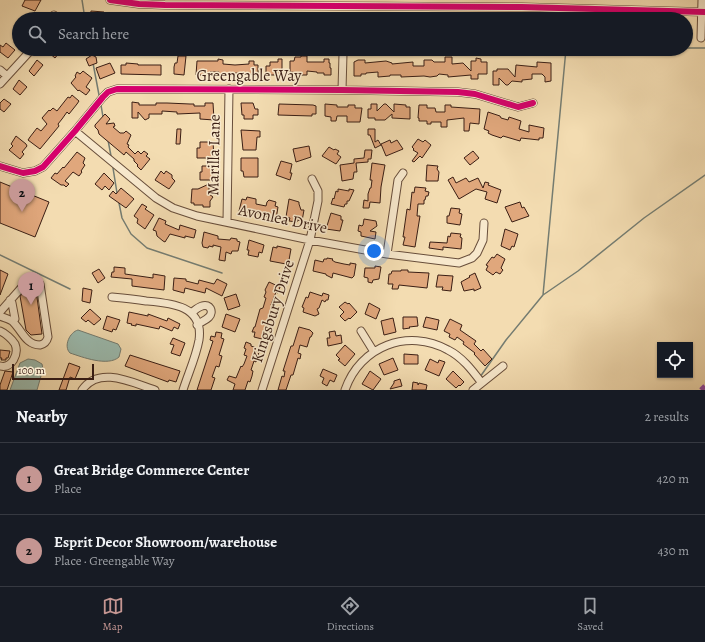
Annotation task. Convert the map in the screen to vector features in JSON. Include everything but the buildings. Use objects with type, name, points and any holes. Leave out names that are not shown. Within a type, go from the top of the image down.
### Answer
[{"type":"street","points":[[110,0],[139,4],[165,5],[262,3],[522,4],[703,12]]},
{"type":"street","points":[[701,38],[703,12],[702,0]]},
{"type":"street","points":[[0,84],[26,56]]},
{"type":"street","points":[[342,90],[343,56]]},
{"type":"street","points":[[0,70],[7,76]]},
{"type":"street","name":"Greengable Way","points":[[0,166],[23,173],[39,170],[75,131],[103,97],[112,90],[117,89],[458,92],[475,94],[518,107],[534,103]]},
{"type":"street","name":"Marilla Lane","points":[[227,222],[229,89]]},
{"type":"street","name":"Avonlea Drive","points":[[75,131],[161,202],[183,212],[227,222],[310,240],[387,254],[459,263],[472,258],[481,247],[484,223]]},
{"type":"street","points":[[387,254],[398,180],[403,173]]},
{"type":"street","name":"Kingsbury Drive","points":[[262,390],[310,240],[318,201],[318,191],[312,180]]},
{"type":"street","points":[[0,312],[22,287],[40,284],[47,340],[40,345],[27,340],[13,322],[0,316]]},
{"type":"street","points":[[112,297],[174,303],[191,313],[197,324],[199,333],[198,345],[183,390]]},
{"type":"street","points":[[10,300],[12,303],[13,322]]},
{"type":"street","points":[[191,313],[203,305],[208,306],[211,309],[212,312],[209,317],[197,324]]},
{"type":"street","points":[[0,331],[13,341],[16,346],[13,362],[7,366],[0,367]]},
{"type":"street","points":[[362,331],[374,352]]},
{"type":"street","points":[[345,390],[355,371],[368,356],[389,344],[409,340],[422,340],[449,350],[468,366],[481,382]]},
{"type":"street","points":[[473,390],[502,366]]},
{"type":"street","points":[[82,390],[92,381],[107,376],[155,390]]},
{"type":"shaded area","points":[[78,330],[118,344],[121,349],[119,357],[114,360],[102,361],[88,359],[70,353],[67,347],[68,340],[72,333]]},
{"type":"shaded area","points":[[28,359],[35,360],[42,364],[43,369],[37,390],[10,390],[20,363]]},
{"type":"waterway","points":[[82,0],[84,12]]},
{"type":"waterway","points":[[693,48],[705,48]]},
{"type":"waterway","points":[[543,295],[565,56]]},
{"type":"waterway","points":[[93,63],[99,95]]},
{"type":"waterway","points":[[101,105],[103,117]]},
{"type":"waterway","points":[[108,140],[111,156]]},
{"type":"waterway","points":[[113,168],[117,193]]},
{"type":"waterway","points":[[480,377],[506,340],[543,295],[578,271],[644,218],[705,175]]},
{"type":"waterway","points":[[119,203],[122,218],[131,234],[147,248],[222,273]]},
{"type":"waterway","points":[[0,255],[70,289]]},
{"type":"marked path","points":[[701,390],[705,386]]},
{"type":"cycle path","points":[[110,0],[139,4],[165,5],[522,7],[705,12]]},
{"type":"cycle path","points":[[0,166],[23,173],[35,171],[43,167],[103,97],[108,92],[117,89],[458,92],[475,94],[518,107],[533,103]]},
{"type":"place","name":"Esprit Decor Showroom/warehouse","points":[[22,212]]},
{"type":"place","name":"Great Bridge Commerce Center","points":[[31,305]]}]
